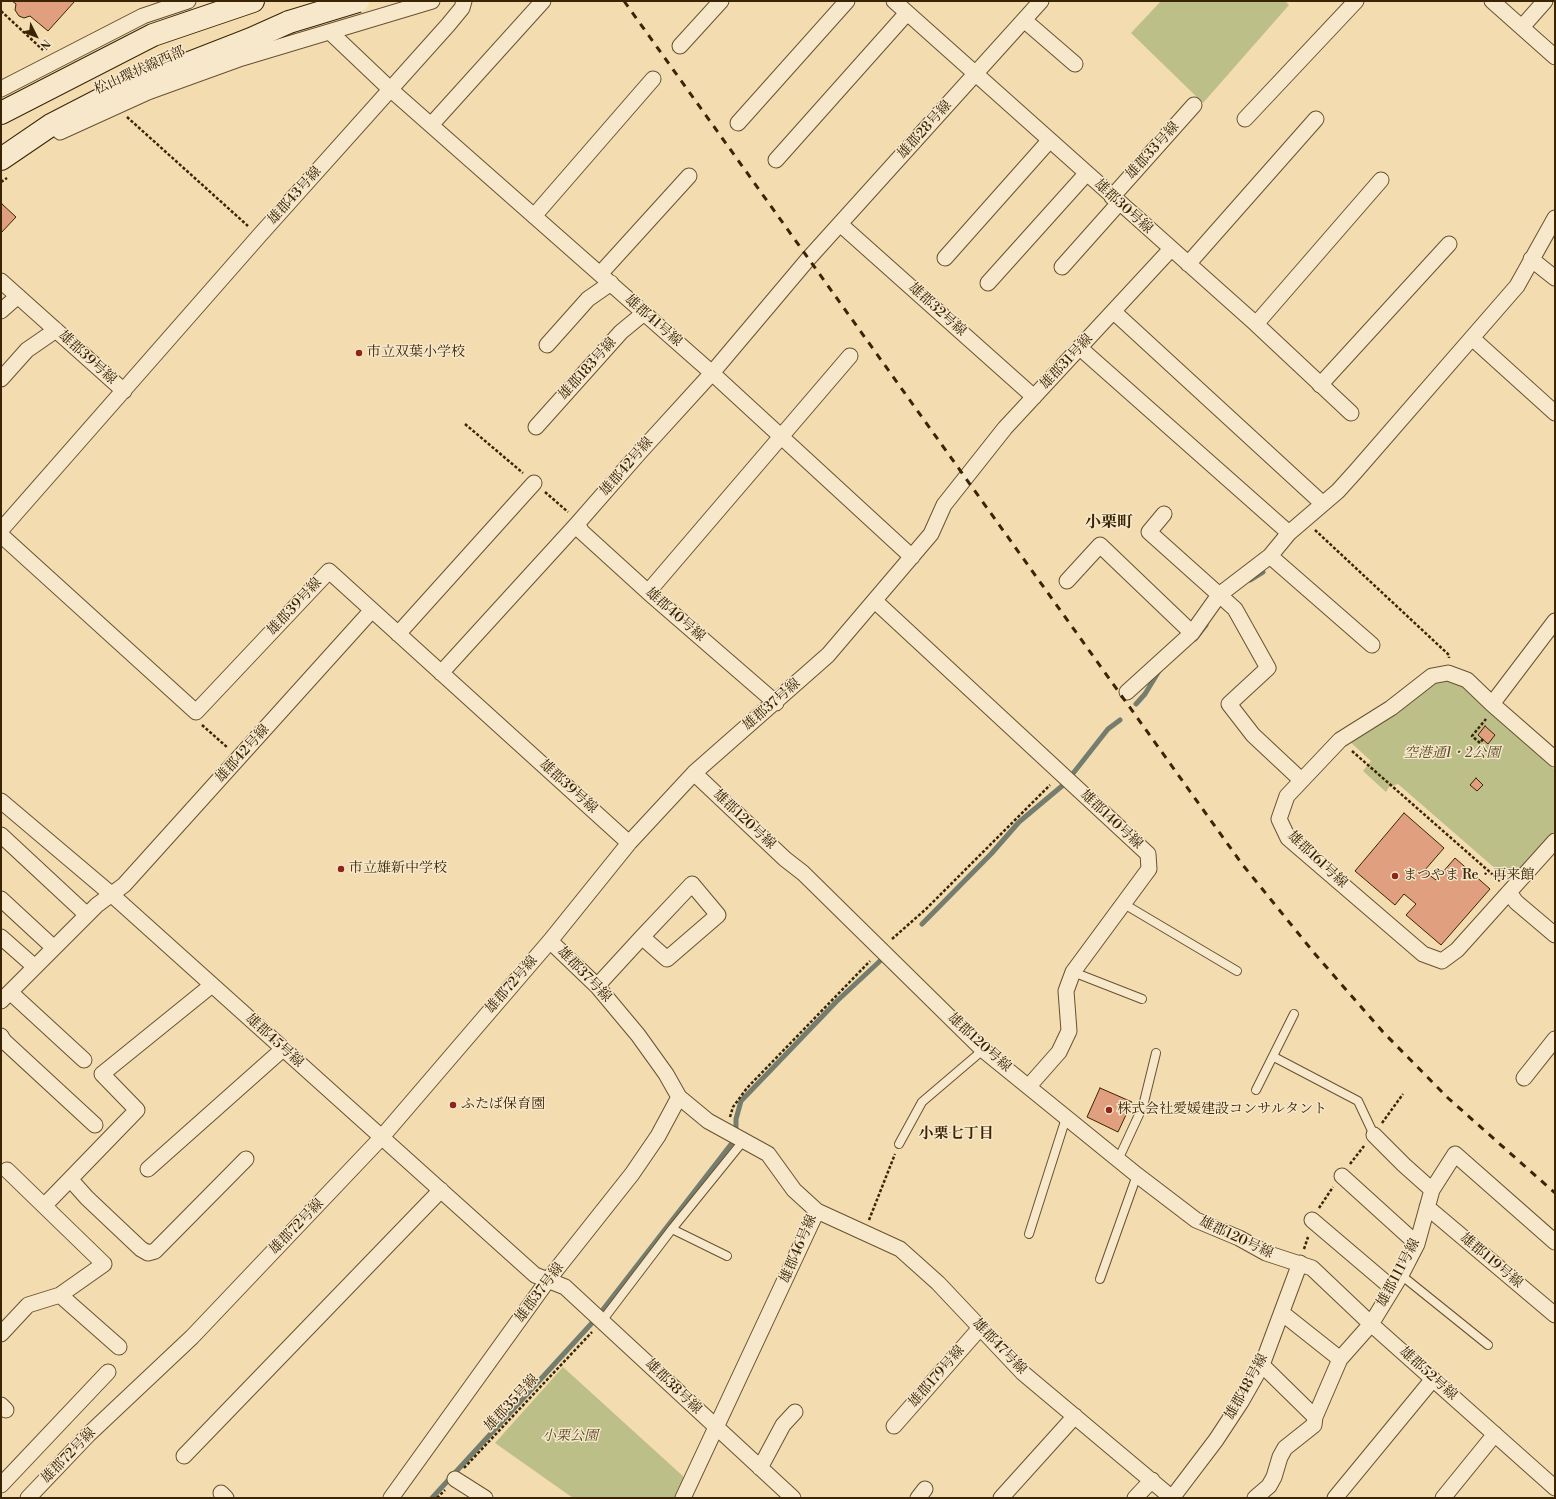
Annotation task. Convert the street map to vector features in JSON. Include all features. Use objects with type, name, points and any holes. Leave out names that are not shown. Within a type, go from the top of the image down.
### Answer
[{"type":"street","points":[[1,89],[143,16],[188,1]]},
{"type":"street","name":"松山環状線西部","points":[[1,113],[153,35],[253,1]]},
{"type":"street","points":[[341,1],[348,27],[343,44]]},
{"type":"street","points":[[1,159],[51,125],[115,92],[251,39],[289,22],[358,1]]},
{"type":"street","points":[[1,163],[18,156],[48,137],[148,92],[242,58],[432,1]]},
{"type":"street","name":"雄郡43号線","points":[[124,391],[259,236],[448,25],[462,8],[464,1]]},
{"type":"street","points":[[431,125],[543,1]]},
{"type":"street","points":[[680,46],[721,1]]},
{"type":"street","points":[[738,123],[847,1]]},
{"type":"street","name":"雄郡30号線","points":[[894,1],[1115,200],[1256,324],[1351,413]]},
{"type":"street","name":"雄郡28号線","points":[[809,258],[1041,1]]},
{"type":"street","points":[[1245,119],[1356,1]]},
{"type":"street","points":[[1492,1],[1555,57]]},
{"type":"street","points":[[1522,27],[1545,1]]},
{"type":"street","points":[[776,160],[907,13]]},
{"type":"street","points":[[1024,20],[1075,64]]},
{"type":"street","name":"松山環状線西部","points":[[1,144],[111,81],[234,31],[289,22]]},
{"type":"street","name":"雄郡41号線","points":[[330,32],[390,89],[712,373],[912,557]]},
{"type":"street","points":[[1,97],[98,52],[153,35]]},
{"type":"street","points":[[534,216],[653,79]]},
{"type":"street","name":"雄郡33号線","points":[[1062,266],[1194,106]]},
{"type":"street","points":[[1188,264],[1316,119]]},
{"type":"street","points":[[946,258],[1049,140]]},
{"type":"street","points":[[988,283],[1086,174]]},
{"type":"street","points":[[546,345],[605,279],[689,176]]},
{"type":"street","points":[[1256,324],[1381,180]]},
{"type":"street","points":[[1127,692],[1192,633],[1219,595],[1270,556],[1289,533],[1319,508],[1356,471],[1517,286],[1555,218]]},
{"type":"street","name":"雄郡32号線","points":[[840,224],[1034,397]]},
{"type":"street","points":[[1320,385],[1449,244]]},
{"type":"street","name":"雄郡31号線","points":[[966,478],[1005,428],[1171,249]]},
{"type":"street","name":"雄郡42号線","points":[[441,673],[712,373],[809,258]]},
{"type":"street","points":[[1532,260],[1555,278]]},
{"type":"street","name":"雄郡39号線","points":[[1,281],[124,391],[1,530]]},
{"type":"street","points":[[1,311],[18,296]]},
{"type":"street","points":[[1114,312],[1319,508]]},
{"type":"street","name":"雄郡183号線","points":[[536,427],[621,332],[644,313]]},
{"type":"street","points":[[1,379],[27,350],[56,330]]},
{"type":"street","points":[[1472,338],[1555,412]]},
{"type":"street","points":[[1080,348],[1289,533]]},
{"type":"street","points":[[648,592],[850,356]]},
{"type":"street","name":"雄郡37号線","points":[[391,1498],[548,1280],[632,1174],[658,1136],[679,1097],[666,1074],[638,1035],[596,986],[550,941],[630,844],[694,773],[776,703],[828,655],[875,602],[931,534],[944,505],[966,478]]},
{"type":"street","points":[[398,634],[534,483]]},
{"type":"street","points":[[1164,514],[1149,532],[1234,609],[1268,668],[1229,704],[1253,736],[1300,780]]},
{"type":"street","name":"雄郡40号線","points":[[577,524],[582,532],[648,592],[776,703]]},
{"type":"street","points":[[1,535],[196,712]]},
{"type":"street","points":[[1067,581],[1100,545],[1192,633]]},
{"type":"street","points":[[1270,556],[1372,645]]},
{"type":"street","name":"雄郡39号線","points":[[196,712],[329,571],[630,844]]},
{"type":"street","name":"雄郡140号線","points":[[875,602],[1148,854],[1149,869],[1073,972],[1066,992],[1069,1031],[1059,1052],[1029,1086]]},
{"type":"street","name":"雄郡42号線","points":[[5,996],[87,915],[124,885],[372,610]]},
{"type":"street","points":[[1492,704],[1555,621]]},
{"type":"street","points":[[1448,673],[1467,680],[1555,759]]},
{"type":"street","name":"雄郡161号線","points":[[1448,673],[1432,676],[1391,708],[1340,740],[1300,780],[1287,796],[1279,819],[1288,838],[1423,954],[1442,961],[1457,950],[1555,841]]},
{"type":"street","name":"雄郡120号線","points":[[694,773],[785,859],[803,873],[983,1050],[1029,1086],[1137,1176],[1196,1220],[1238,1238],[1266,1253],[1300,1264]]},
{"type":"street","name":"雄郡45号線","points":[[1,801],[112,894],[381,1138],[442,1190],[535,1275],[548,1280]]},
{"type":"street","points":[[1,835],[87,915]]},
{"type":"street","points":[[596,986],[642,937],[692,884],[718,915],[667,959],[642,937]]},
{"type":"street","points":[[1508,892],[1516,902],[1555,935]]},
{"type":"street","points":[[1,899],[54,948]]},
{"type":"street","points":[[1,937],[34,967]]},
{"type":"street","name":"雄郡72号線","points":[[28,1498],[89,1434],[192,1337],[381,1138],[550,941]]},
{"type":"street","points":[[44,1206],[137,1110],[102,1074],[212,985]]},
{"type":"street","points":[[5,996],[84,1060]]},
{"type":"street","points":[[1,1036],[4,1042],[95,1125]]},
{"type":"street","points":[[1524,1078],[1555,1039]]},
{"type":"street","points":[[148,1169],[283,1049]]},
{"type":"street","name":"雄郡46号線","points":[[679,1097],[708,1121],[768,1154],[794,1190],[818,1211],[717,1429],[683,1498]]},
{"type":"street","points":[[1374,1135],[1432,1190]]},
{"type":"street","name":"雄郡111号線","points":[[1255,1498],[1269,1486],[1285,1448],[1314,1425],[1315,1417],[1340,1359],[1371,1324],[1401,1275],[1417,1244],[1432,1190],[1455,1154],[1555,1242]]},
{"type":"street","points":[[70,1179],[87,1198],[141,1249],[148,1253],[155,1251],[246,1158]]},
{"type":"street","points":[[3,1170],[44,1206],[104,1264],[60,1295],[28,1305],[4,1326]]},
{"type":"street","points":[[1342,1176],[1417,1244]]},
{"type":"street","points":[[184,1456],[442,1190]]},
{"type":"street","name":"雄郡119号線","points":[[1427,1207],[1555,1314]]},
{"type":"street","name":"雄郡47号線","points":[[818,1211],[900,1249],[938,1283],[1023,1373],[1172,1498]]},
{"type":"street","points":[[1312,1220],[1392,1288]]},
{"type":"street","name":"雄郡48号線","points":[[1172,1498],[1216,1440],[1241,1402],[1262,1365],[1300,1264]]},
{"type":"street","name":"雄郡52号線","points":[[1300,1264],[1312,1268],[1371,1324],[1555,1488]]},
{"type":"street","name":"雄郡38号線","points":[[548,1280],[565,1287],[793,1498]]},
{"type":"street","points":[[60,1295],[119,1347]]},
{"type":"street","points":[[1282,1313],[1340,1359]]},
{"type":"street","name":"雄郡179号線","points":[[894,1426],[980,1328]]},
{"type":"street","points":[[1262,1365],[1315,1417]]},
{"type":"street","points":[[1,1485],[108,1372]]},
{"type":"street","points":[[1335,1498],[1433,1379]]},
{"type":"street","points":[[760,1468],[783,1425],[795,1412]]},
{"type":"street","points":[[1001,1498],[1075,1416]]},
{"type":"street","points":[[1443,1498],[1495,1434]]},
{"type":"street","points":[[455,1479],[485,1498]]},
{"type":"street","points":[[1135,1498],[1152,1480]]},
{"type":"lane","points":[[1124,904],[1237,971]]},
{"type":"lane","points":[[1073,972],[1142,999]]},
{"type":"lane","points":[[1256,1090],[1274,1057],[1294,1014]]},
{"type":"lane","points":[[899,1144],[922,1102],[983,1050]]},
{"type":"lane","points":[[1118,1160],[1143,1106],[1156,1053]]},
{"type":"lane","points":[[1274,1057],[1358,1101],[1374,1135]]},
{"type":"lane","points":[[1029,1234],[1066,1118]]},
{"type":"lane","points":[[602,1321],[672,1229],[744,1140]]},
{"type":"lane","points":[[1100,1279],[1137,1176]]},
{"type":"lane","points":[[672,1229],[727,1256]]},
{"type":"lane","points":[[1401,1275],[1488,1345]]},
{"type":"path","points":[[1,11],[55,60]]},
{"type":"path","points":[[115,107],[259,236]]},
{"type":"path","points":[[1319,508],[1313,528],[1449,655],[1448,673]]},
{"type":"path","points":[[1483,739],[1480,743],[1472,736],[1492,712],[1492,704]]},
{"type":"path","points":[[196,712],[199,722],[239,758]]},
{"type":"path","points":[[1340,740],[1505,886],[1508,892]]},
{"type":"path","points":[[864,1233],[899,1144]]},
{"type":"path","name":"雄郡35号線","points":[[437,1498],[602,1321]]},
{"type":"green space","points":[[1161,1],[1285,1],[1289,5],[1203,103],[1131,33]]},
{"type":"green space","name":"空港通1・2公園","points":[[1441,679],[1458,682],[1555,770],[1555,830],[1514,876],[1505,877],[1398,784],[1389,787],[1386,792],[1363,771],[1371,761],[1348,740],[1435,681]]},
{"type":"green space","name":"小栗公園","points":[[563,1367],[685,1478],[676,1498],[573,1498],[495,1443]]},
{"type":"building","points":[[12,1],[75,1],[48,31],[30,16],[24,18],[19,16],[15,10],[16,4]]},
{"type":"building","points":[[1,204],[16,217],[1,233]]},
{"type":"building","points":[[1485,726],[1495,735],[1488,744],[1478,735]]},
{"type":"building","points":[[1476,778],[1483,785],[1477,791],[1470,785]]},
{"type":"building","name":"まつやま Re・再来館","points":[[1404,813],[1444,848],[1424,871],[1436,880],[1455,858],[1490,889],[1441,945],[1406,915],[1416,904],[1404,894],[1395,905],[1355,871]]},
{"type":"building","name":"株式会社愛媛建設コンサルタント","points":[[1100,1088],[1132,1102],[1118,1132],[1087,1117]]},
{"type":"waterway","points":[[1250,580],[1263,572]]},
{"type":"waterway","points":[[1195,639],[1206,625]]},
{"type":"waterway","points":[[1136,704],[1145,694],[1159,671]]},
{"type":"waterway","points":[[1071,776],[1108,729],[1120,720]]},
{"type":"waterway","points":[[922,924],[991,854],[1019,822],[1062,786]]},
{"type":"waterway","points":[[736,1130],[736,1119],[741,1101],[837,1001],[881,960]]},
{"type":"waterway","points":[[601,1312],[732,1143]]},
{"type":"waterway","points":[[432,1498],[592,1323]]},
{"type":"railway","points":[[624,1],[1242,864],[1315,954],[1383,1032],[1448,1098],[1555,1193]]},
{"type":"place","name":"市立双葉小学校","points":[[359,353]]},
{"type":"place","name":"市立雄新中学校","points":[[341,869]]},
{"type":"place","name":"まつやま Re・再来館","points":[[1395,876]]},
{"type":"place","name":"ふたば保育園","points":[[453,1105]]},
{"type":"place","name":"株式会社愛媛建設コンサルタント","points":[[1109,1110]]},
{"type":"district","name":"小栗町","points":[[1109,523]]},
{"type":"district","name":"小栗七丁目","points":[[956,1134]]}]
